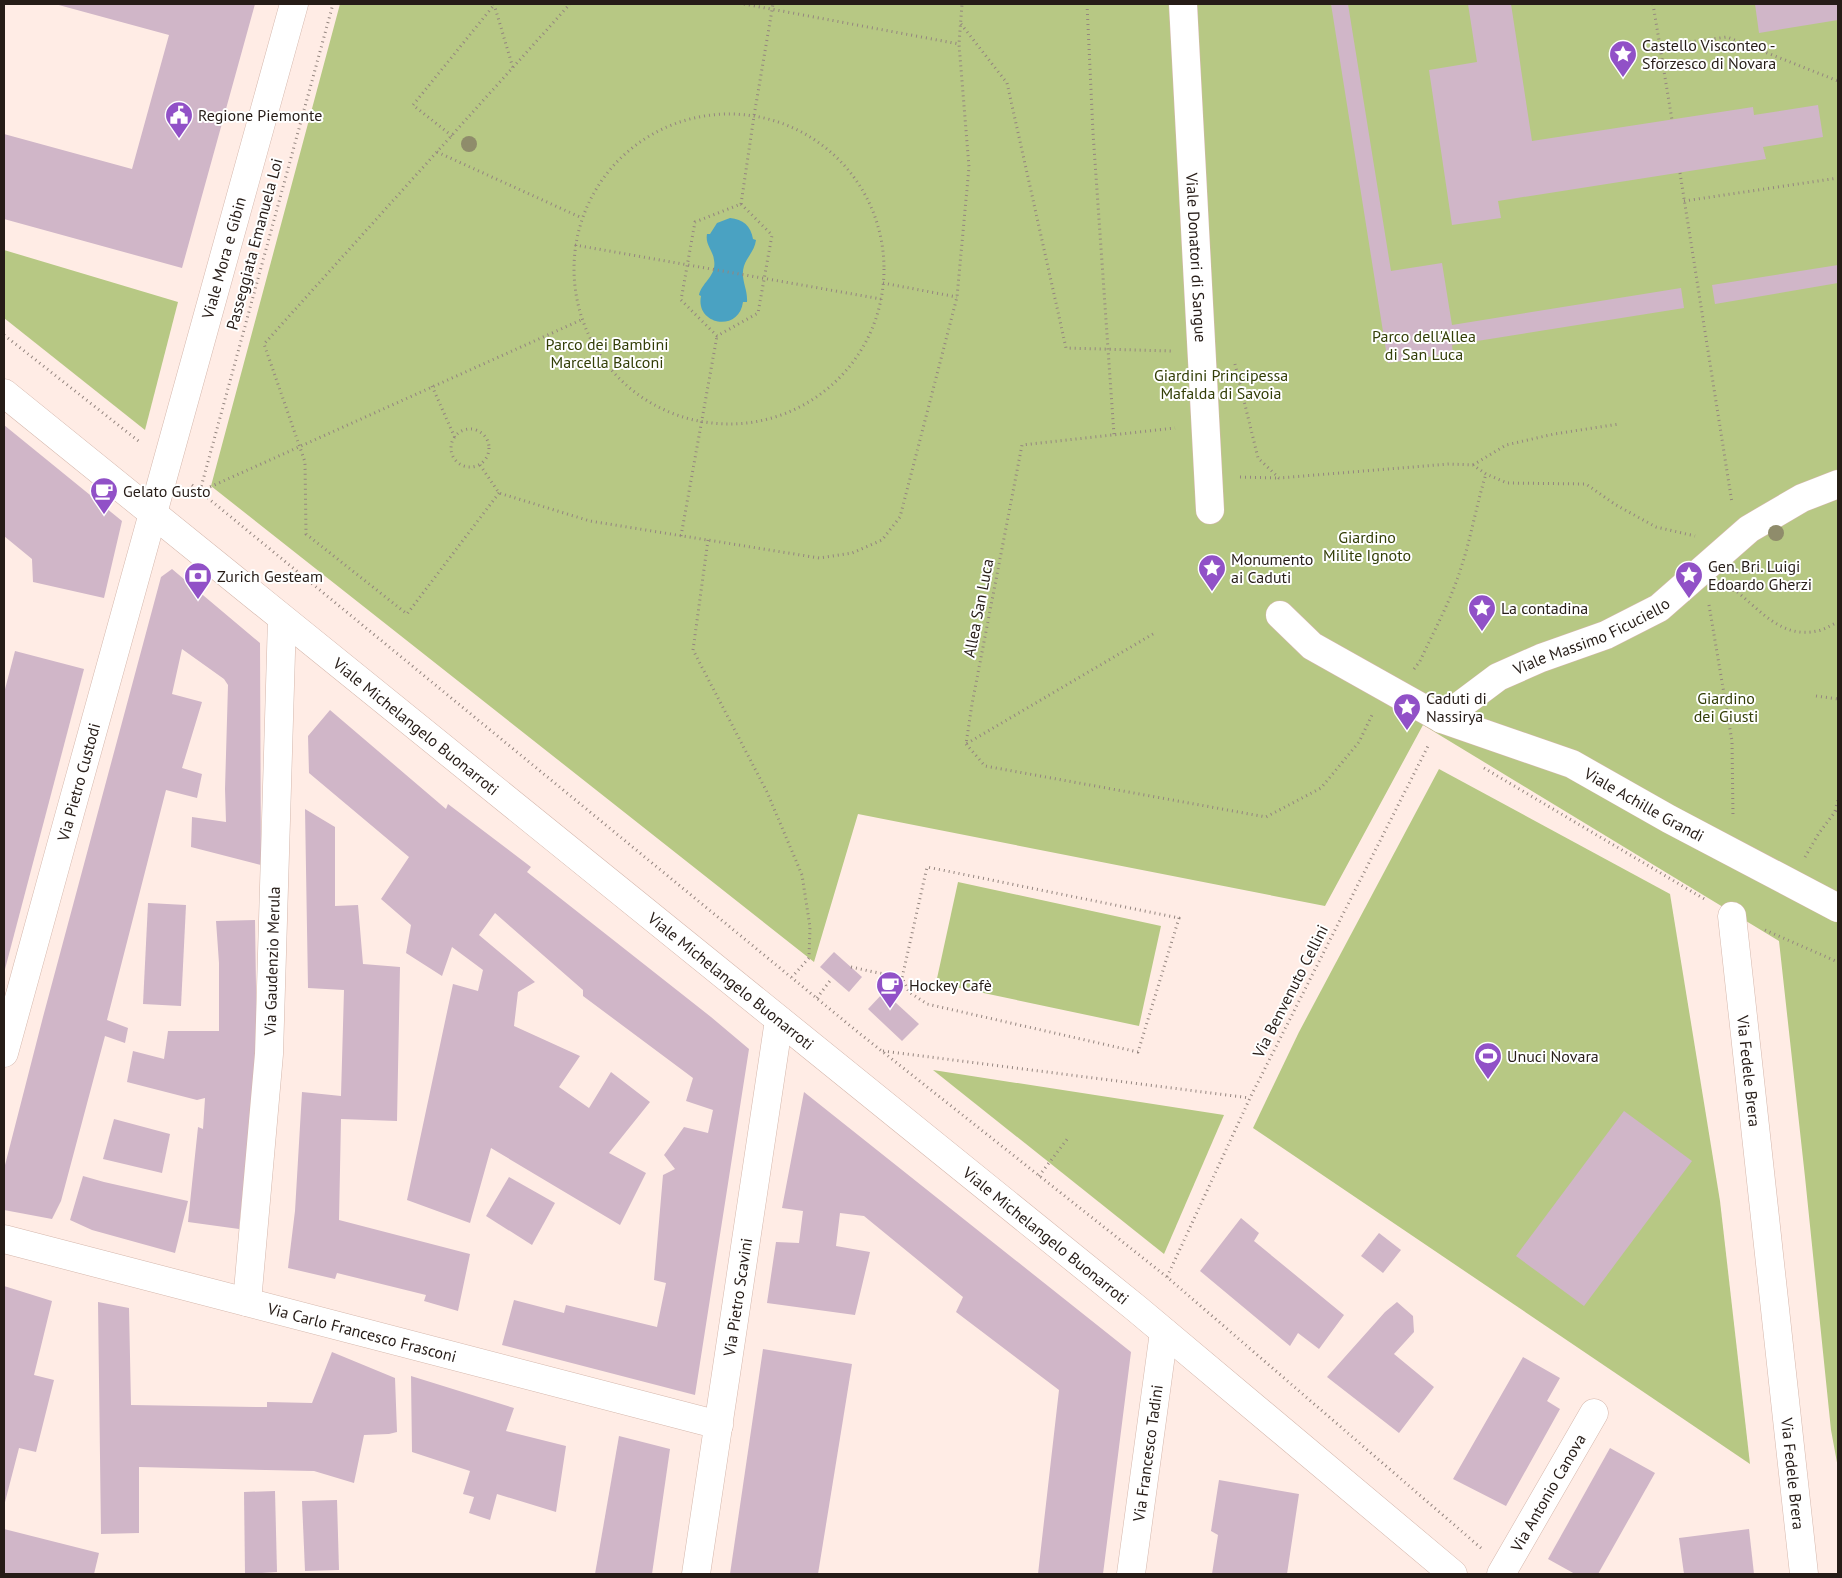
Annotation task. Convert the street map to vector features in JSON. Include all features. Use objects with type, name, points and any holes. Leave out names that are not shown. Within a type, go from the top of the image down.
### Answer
[{"type":"street","name":"Viale Mora e Gibin","points":[[152,512],[294,4]]},
{"type":"street","name":"Viale Donatori di Sangue","points":[[1183,4],[1210,510]]},
{"type":"street","name":"Viale Michelangelo Buonarroti","points":[[4,393],[1164,1332],[1453,1574]]},
{"type":"street","name":"Viale Massimo Ficuciello","points":[[1442,719],[1498,677],[1541,658],[1606,635],[1659,608],[1749,528],[1802,498],[1838,484]]},
{"type":"street","name":"Via Pietro Custodi","points":[[4,1053],[152,512]]},
{"type":"street","points":[[1280,615],[1312,646],[1390,690]]},
{"type":"street","name":"Via Gaudenzio Merula","points":[[247,1302],[269,1054],[282,619]]},
{"type":"street","name":"Viale Achille Grandi","points":[[1390,690],[1442,719],[1572,764],[1785,882],[1838,908]]},
{"type":"street","name":"Via Fedele Brera","points":[[1732,916],[1804,1574]]},
{"type":"street","name":"Via Pietro Scavini","points":[[696,1574],[779,1020]]},
{"type":"street","name":"Via Carlo Francesco Frasconi","points":[[4,1239],[719,1425]]},
{"type":"street","name":"Via Francesco Tadini","points":[[1131,1574],[1164,1332]]},
{"type":"street","name":"Via Antonio Canova","points":[[1503,1572],[1594,1412]]},
{"type":"path","name":"Passeggiata Emanuela Loi","points":[[200,491],[333,4]]},
{"type":"path","points":[[494,4],[513,68]]},
{"type":"path","points":[[452,136],[413,105],[494,4]]},
{"type":"path","points":[[500,493],[407,614],[306,534],[304,462],[264,344],[570,4]]},
{"type":"path","points":[[744,4],[959,44]]},
{"type":"path","points":[[741,204],[773,4]]},
{"type":"path","points":[[480,465],[500,493],[590,521],[819,558],[852,553],[882,540],[900,517],[957,297],[969,167],[959,44],[962,4]]},
{"type":"path","points":[[1087,4],[1114,435]]},
{"type":"path","points":[[1653,4],[1672,120]]},
{"type":"path","points":[[961,23],[1007,83],[1066,348],[1201,348],[1235,362],[1258,458],[1279,478]]},
{"type":"path","points":[[1660,46],[1727,37],[1838,81]]},
{"type":"path","points":[[722,114],[754,116],[784,124],[813,138],[838,158],[858,183],[873,211],[882,242],[884,273],[881,299],[871,333],[856,358],[837,380],[814,399],[788,412],[760,422],[731,424],[701,422],[675,415],[658,407],[628,388],[608,368],[593,345],[581,320],[574,283],[576,244],[582,218],[595,190],[608,172],[636,144],[662,129],[692,119],[722,114]]},
{"type":"path","points":[[437,152],[582,218]]},
{"type":"path","points":[[1680,173],[1731,501]]},
{"type":"path","points":[[1684,201],[1838,178]]},
{"type":"path","points":[[717,336],[681,300],[695,222],[741,204]]},
{"type":"path","points":[[717,336],[758,313],[772,235],[741,204]]},
{"type":"path","points":[[576,244],[881,299]]},
{"type":"path","points":[[883,283],[957,297]]},
{"type":"path","points":[[581,320],[200,491],[882,1051],[1167,1277],[1503,1572]]},
{"type":"path","points":[[4,335],[147,448]]},
{"type":"path","points":[[681,536],[717,336]]},
{"type":"path","points":[[432,386],[455,438]]},
{"type":"path","points":[[1473,465],[1506,445],[1554,434],[1619,424]]},
{"type":"path","name":"Allea San Luca","points":[[966,744],[1022,445],[1205,425]]},
{"type":"path","points":[[464,431],[476,431],[486,438],[489,449],[485,461],[480,465],[467,467],[456,461],[452,449],[455,438],[464,431]]},
{"type":"path","points":[[1208,475],[1279,478],[1449,464],[1473,465],[1486,474],[1507,483],[1586,484],[1616,505],[1656,526],[1732,544]]},
{"type":"path","points":[[1153,634],[966,744],[985,766],[1266,817],[1321,788],[1359,742],[1390,690],[1420,661],[1461,570],[1470,537],[1476,503],[1486,474]]},
{"type":"path","points":[[708,540],[693,650],[767,792],[802,875],[810,927],[809,958],[792,977]]},
{"type":"path","points":[[1721,588],[1736,591],[1775,624],[1795,632],[1816,632],[1838,622]]},
{"type":"path","points":[[1709,604],[1732,741],[1734,824],[1722,847]]},
{"type":"path","points":[[1816,696],[1838,699]]},
{"type":"path","name":"Via Benvenuto Cellini","points":[[1167,1277],[1250,1098],[1442,719]]},
{"type":"path","points":[[1475,763],[1732,916],[1838,962]]},
{"type":"path","points":[[1835,812],[1838,800]]},
{"type":"path","points":[[1785,882],[1799,868],[1819,833],[1838,808]]},
{"type":"path","points":[[927,867],[1179,918],[1138,1052],[927,1004],[909,992],[902,978],[927,867]]},
{"type":"path","points":[[850,967],[902,978]]},
{"type":"path","points":[[817,998],[832,978]]},
{"type":"path","points":[[882,1051],[1250,1098]]},
{"type":"path","points":[[1039,1176],[1068,1138]]},
{"type":"green space","points":[[340,4],[1838,4],[1838,1468],[1831,1430],[1779,941],[1423,725],[1325,906],[858,814],[814,962],[211,486]]},
{"type":"green space","points":[[4,250],[178,302],[145,430],[4,318]]},
{"type":"green space","name":"Unuci Novara","points":[[1439,769],[1670,894],[1720,1201],[1750,1464],[1253,1128],[1299,1032]]},
{"type":"green space","points":[[958,882],[1161,926],[1139,1026],[936,983]]},
{"type":"green space","points":[[933,1070],[1224,1115],[1164,1254]]},
{"type":"water","points":[[730,218],[746,224],[753,239],[756,240],[743,271],[747,302],[743,302],[740,312],[734,318],[718,322],[704,314],[701,306],[701,296],[699,295],[714,266],[707,234],[710,234],[717,223]]},
{"type":"building","points":[[55,4],[255,4],[182,268],[4,219],[4,134],[132,169],[169,35]]},
{"type":"building","points":[[1331,4],[1348,4],[1391,271],[1442,263],[1452,325],[1681,288],[1684,308],[1452,345],[1453,353],[1388,363]]},
{"type":"building","points":[[1468,4],[1511,4],[1532,141],[1753,107],[1754,115],[1818,105],[1823,137],[1763,147],[1766,159],[1498,201],[1501,218],[1452,225],[1429,70],[1477,62]]},
{"type":"building","points":[[1755,4],[1838,4],[1838,20],[1759,33]]},
{"type":"building","points":[[1838,265],[1838,283],[1715,304],[1712,285]]},
{"type":"building","points":[[4,425],[122,521],[104,598],[33,582],[32,559],[4,536]]},
{"type":"building","points":[[172,569],[260,643],[261,865],[191,847],[192,817],[226,822],[228,685],[224,679],[182,649],[172,694],[202,702],[182,768],[202,774],[197,798],[166,790],[107,1020],[128,1028],[125,1043],[105,1036],[61,1201],[52,1219],[4,1210],[4,1169],[43,1017],[161,577]]},
{"type":"building","points":[[15,651],[84,669],[4,973],[4,693]]},
{"type":"building","points":[[330,710],[446,809],[448,804],[531,867],[527,872],[749,1049],[695,1395],[502,1345],[514,1300],[564,1313],[566,1305],[657,1327],[666,1283],[654,1280],[663,1175],[675,1169],[664,1155],[684,1127],[708,1133],[713,1110],[686,1101],[693,1078],[583,996],[583,990],[495,913],[479,935],[535,982],[518,992],[514,1026],[580,1056],[559,1087],[589,1108],[611,1072],[650,1102],[609,1153],[646,1173],[620,1225],[491,1148],[470,1223],[407,1200],[453,984],[478,991],[483,970],[452,947],[442,976],[406,953],[411,925],[381,899],[409,857],[309,773],[308,736]]},
{"type":"building","points":[[305,809],[335,827],[335,906],[358,905],[363,964],[400,967],[397,1121],[341,1119],[339,1220],[470,1254],[458,1311],[424,1301],[426,1295],[337,1273],[335,1279],[288,1268],[295,1211],[302,1092],[341,1096],[344,990],[308,988]]},
{"type":"building","points":[[148,903],[186,905],[181,1006],[143,1004]]},
{"type":"building","points":[[255,920],[257,1053],[239,1229],[188,1222],[198,1127],[203,1129],[205,1098],[197,1100],[127,1082],[133,1051],[164,1059],[168,1031],[219,1031],[219,963],[216,921]]},
{"type":"building","points":[[834,952],[862,977],[849,992],[820,967]]},
{"type":"building","points":[[884,992],[919,1024],[902,1041],[868,1009]]},
{"type":"building","points":[[804,1092],[1131,1352],[1103,1574],[1038,1574],[1059,1390],[956,1312],[963,1297],[864,1216],[840,1213],[836,1246],[870,1252],[855,1315],[767,1303],[776,1242],[799,1243],[803,1211],[782,1208]]},
{"type":"building","points":[[1624,1111],[1692,1161],[1584,1306],[1516,1256]]},
{"type":"building","points":[[114,1119],[170,1134],[162,1173],[103,1159]]},
{"type":"building","points":[[83,1176],[188,1201],[175,1253],[92,1230],[70,1220]]},
{"type":"building","points":[[509,1177],[555,1203],[532,1245],[486,1216]]},
{"type":"building","points":[[1241,1218],[1259,1233],[1254,1241],[1344,1315],[1319,1349],[1298,1333],[1290,1346],[1200,1271]]},
{"type":"building","points":[[1379,1233],[1401,1250],[1383,1273],[1361,1256]]},
{"type":"building","points":[[4,1286],[52,1301],[34,1375],[54,1380],[36,1452],[19,1448],[4,1506]]},
{"type":"building","points":[[98,1302],[129,1308],[131,1405],[267,1407],[267,1402],[312,1403],[332,1352],[395,1378],[397,1432],[364,1435],[354,1483],[314,1471],[139,1467],[139,1533],[101,1534]]},
{"type":"building","points":[[1397,1302],[1413,1316],[1414,1332],[1394,1354],[1434,1387],[1399,1433],[1327,1377],[1385,1312]]},
{"type":"building","points":[[763,1349],[852,1364],[818,1574],[730,1574]]},
{"type":"building","points":[[1523,1357],[1560,1378],[1547,1401],[1560,1409],[1506,1506],[1453,1479]]},
{"type":"building","points":[[411,1376],[514,1408],[506,1431],[566,1446],[556,1512],[497,1494],[490,1520],[469,1513],[474,1497],[463,1494],[470,1471],[412,1452]]},
{"type":"building","points":[[619,1436],[670,1449],[652,1574],[595,1574]]},
{"type":"building","points":[[1610,1448],[1655,1473],[1598,1574],[1575,1574],[1548,1559]]},
{"type":"building","points":[[1219,1480],[1299,1494],[1287,1574],[1212,1574],[1218,1535],[1211,1531]]},
{"type":"building","points":[[275,1491],[277,1572],[245,1574],[244,1492]]},
{"type":"building","points":[[337,1500],[339,1570],[305,1571],[302,1501]]},
{"type":"building","points":[[4,1529],[99,1553],[94,1574],[4,1574]]},
{"type":"building","points":[[1749,1529],[1754,1574],[1684,1574],[1679,1538]]},
{"type":"place","name":"Castello Visconteo - Sforzesco di Novara","points":[[1623,78]]},
{"type":"place","name":"Regione Piemonte","points":[[179,139]]},
{"type":"place","name":"Gelato Gusto","points":[[104,515]]},
{"type":"place","name":"Monumento ai Caduti","points":[[1212,592]]},
{"type":"place","name":"Gen. Bri. Luigi Edoardo Gherzi","points":[[1689,599]]},
{"type":"place","name":"Zurich Gesteam","points":[[198,600]]},
{"type":"place","name":"La contadina","points":[[1482,632]]},
{"type":"place","name":"Caduti di Nassirya","points":[[1407,731]]},
{"type":"place","name":"Hockey Cafè","points":[[890,1009]]},
{"type":"place","name":"Unuci Novara","points":[[1488,1080]]},
{"type":"park label","name":"Parco dell'Allea di San Luca","points":[[1424,345]]},
{"type":"park label","name":"Parco dei Bambini Marcella Balconi","points":[[607,353]]},
{"type":"park label","name":"Giardini Principessa Mafalda di Savoia","points":[[1221,384]]},
{"type":"park label","name":"Giardino Milite Ignoto","points":[[1367,546]]},
{"type":"park label","name":"Giardino dei Giusti","points":[[1726,707]]}]
